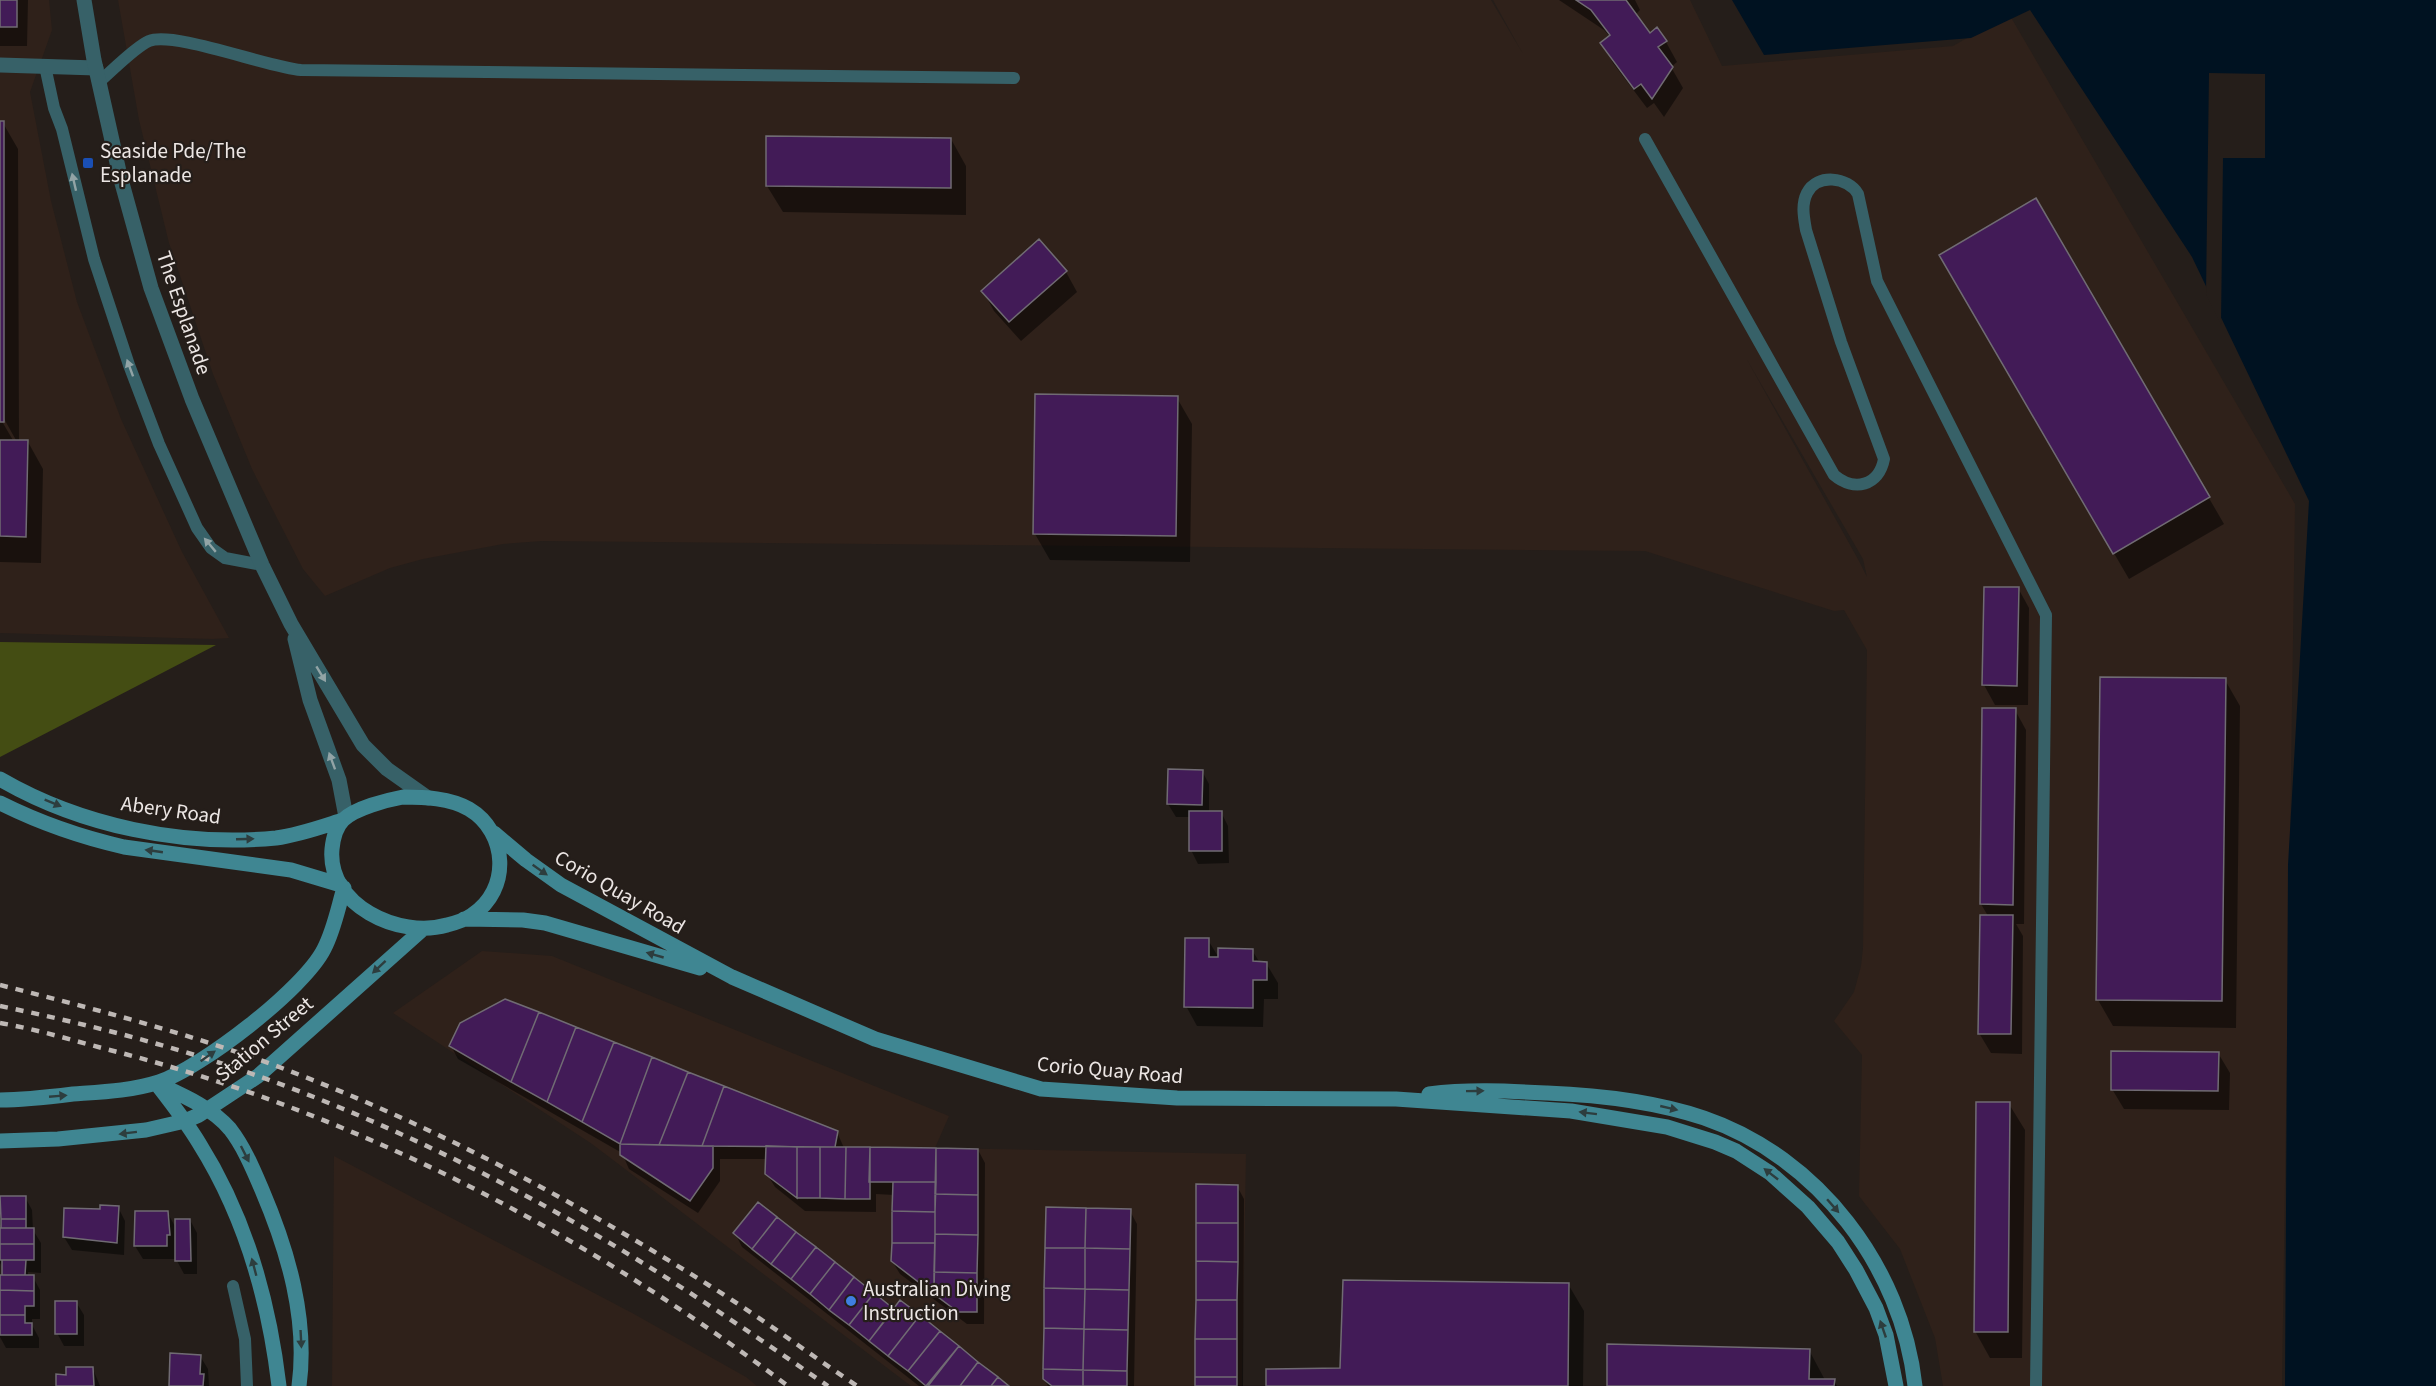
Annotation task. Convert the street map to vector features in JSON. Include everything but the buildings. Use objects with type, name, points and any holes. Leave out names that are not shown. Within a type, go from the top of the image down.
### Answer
[{"type":"main road","name":"Abery Road","points":[[0,778],[26,792],[85,816],[119,826],[166,834],[238,839],[277,837],[344,819]]},
{"type":"main road","points":[[415,797],[449,801],[470,809],[487,823],[494,833],[500,861],[496,886],[482,907],[464,919],[446,926],[409,929],[388,923],[361,906],[342,886],[333,868],[335,836],[344,819],[392,800],[415,797]]},
{"type":"main road","name":"Abery Road","points":[[0,803],[44,824],[97,841],[124,847],[291,870],[342,886]]},
{"type":"main road","name":"Corio Quay Road","points":[[494,833],[561,885],[732,977],[875,1039],[1041,1089],[1177,1098],[1396,1099],[1605,1115],[1676,1129],[1736,1151],[1788,1188],[1838,1242],[1876,1308],[1886,1335],[1896,1386]]},
{"type":"main road","name":"Station Street","points":[[0,1100],[114,1091],[156,1083],[186,1070],[264,1013],[304,976],[324,950],[336,919],[342,886]]},
{"type":"main road","name":"Corio Quay Road","points":[[464,919],[523,920],[545,923],[732,977]]},
{"type":"main road","name":"Station Street","points":[[0,1141],[120,1134],[185,1121],[207,1110],[258,1076],[423,929]]},
{"type":"main road","points":[[156,1083],[207,1110],[229,1128],[240,1143],[252,1168],[278,1229],[287,1258],[298,1311],[301,1341],[299,1386]]},
{"type":"main road","points":[[156,1083],[185,1121],[221,1182],[248,1244],[266,1311],[279,1386]]},
{"type":"main road","name":"Corio Quay Road","points":[[1396,1099],[1482,1090],[1605,1097],[1679,1110],[1721,1125],[1759,1143],[1809,1181],[1866,1248],[1896,1306],[1907,1340],[1915,1386]]},
{"type":"street","name":"The Esplanade","points":[[84,0],[120,176],[151,288],[192,399],[262,565],[291,624],[363,745],[387,769],[428,798]]},
{"type":"street","points":[[0,65],[45,66],[98,75]]},
{"type":"street","name":"The Esplanade","points":[[291,624],[310,700],[339,780],[344,819]]},
{"type":"lane","points":[[98,75],[141,45],[158,39],[195,44],[280,68],[301,70],[1014,78]]},
{"type":"lane","points":[[45,66],[94,259],[129,366],[163,454],[197,528],[211,548],[225,558],[262,565]]},
{"type":"lane","points":[[1645,139],[1834,476],[1843,483],[1856,486],[1875,479],[1882,470],[1884,459],[1841,342],[1806,230],[1803,212],[1807,193],[1816,184],[1837,180],[1855,188],[1877,281],[2046,615],[2036,1386]]},
{"type":"lane","points":[[233,1286],[245,1339],[247,1386]]},
{"type":"shaded area","points":[[0,0],[49,0],[52,30],[30,92],[51,201],[77,302],[121,419],[182,552],[229,638],[0,633]]},
{"type":"shaded area","points":[[118,0],[1491,0],[1523,54],[1493,0],[1690,0],[1722,66],[1953,46],[2009,14],[2295,504],[2282,1386],[1943,1386],[1935,1338],[1900,1249],[1859,1196],[1862,1055],[1834,1021],[1854,992],[1863,948],[1867,650],[1844,610],[1834,611],[1645,551],[542,541],[503,544],[423,559],[390,568],[325,596],[303,569],[252,469],[213,374],[169,243],[139,120]],"holes":[[[1746,358],[1863,559],[1867,577]]]},
{"type":"shaded area","points":[[482,951],[552,956],[949,1116],[935,1148],[1246,1154],[1242,1386],[911,1386],[592,1144],[393,1013]]},
{"type":"shaded area","points":[[334,1156],[634,1314],[746,1377],[757,1386],[332,1386]]},
{"type":"green space","points":[[0,642],[216,645],[0,757]]},
{"type":"water","points":[[1732,0],[2436,0],[2436,1386],[2285,1386],[2288,865],[2309,501],[2192,257],[2030,10],[1971,38],[1764,55]]},
{"type":"pier","points":[[2209,73],[2265,74],[2265,158],[2223,158],[2221,325],[2206,294]]},
{"type":"railway","points":[[0,985],[137,1021],[238,1052],[328,1086],[441,1136],[551,1193],[658,1254],[747,1310],[857,1386]]},
{"type":"railway","points":[[0,1006],[130,1036],[226,1065],[299,1091],[383,1126],[506,1185],[615,1246],[708,1304],[828,1386]]},
{"type":"railway","points":[[0,1023],[27,1028],[198,1075],[288,1107],[377,1143],[464,1183],[548,1228],[630,1277],[710,1330],[788,1386]]},
{"type":"place","name":"Seaside Pde/The Esplanade","points":[[88,163]]},
{"type":"place","name":"Australian Diving Instruction","points":[[851,1301]]}]
